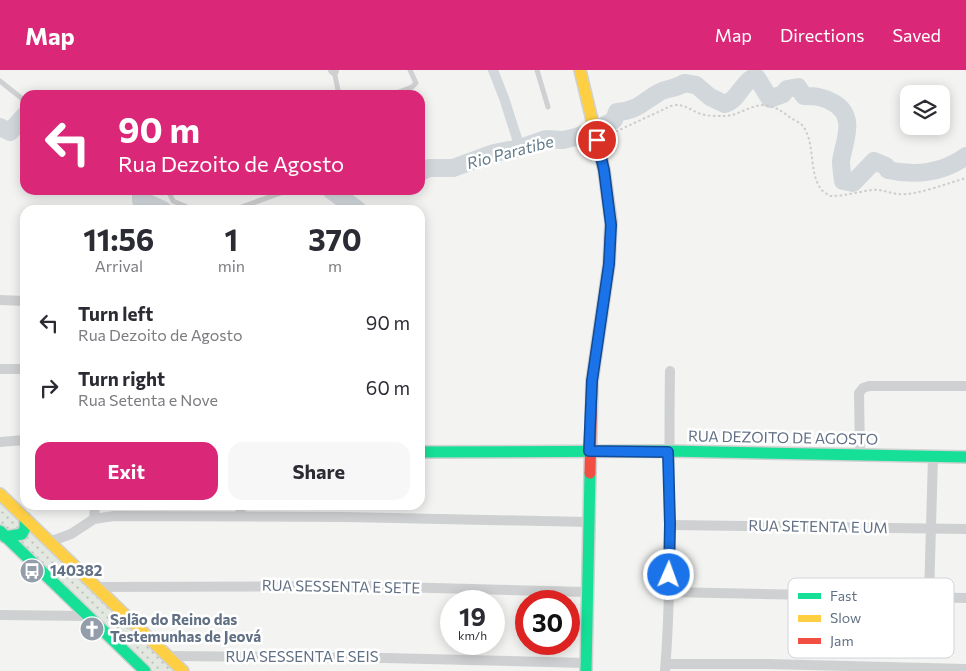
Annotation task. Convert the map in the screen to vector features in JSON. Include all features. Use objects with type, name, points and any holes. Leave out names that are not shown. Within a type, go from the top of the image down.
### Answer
[{"type":"street","points":[[580,70],[590,106],[605,178],[611,225],[609,264],[592,381],[589,451],[586,667]]},
{"type":"street","points":[[0,300],[20,300]]},
{"type":"street","points":[[0,369],[20,369]]},
{"type":"street","points":[[670,371],[668,452],[669,592],[665,667],[768,664],[966,669]]},
{"type":"street","points":[[860,454],[859,393],[862,388],[869,386],[966,386]]},
{"type":"street","points":[[0,442],[20,440]]},
{"type":"street","name":"RUA DEZOITO DE AGOSTO","points":[[425,452],[589,451],[966,457]]},
{"type":"street","points":[[930,578],[933,456]]},
{"type":"street","points":[[0,494],[25,518],[41,552],[87,616],[145,671]]},
{"type":"street","points":[[94,519],[95,510]]},
{"type":"street","points":[[240,510],[241,516]]},
{"type":"street","points":[[41,552],[94,519],[136,516],[588,522]]},
{"type":"street","points":[[3,534],[19,536],[26,527],[25,518]]},
{"type":"street","name":"RUA SETENTA E UM","points":[[670,524],[966,529]]},
{"type":"street","points":[[3,534],[41,552],[95,586],[183,671]]},
{"type":"street","name":"RUA SESSENTA E SETE","points":[[95,586],[357,586],[588,592]]},
{"type":"street","points":[[669,592],[788,594]]},
{"type":"street","points":[[0,616],[87,616]]},
{"type":"street","name":"RUA SESSENTA E SEIS","points":[[168,656],[385,658],[586,667]]},
{"type":"lane","points":[[403,90],[416,83],[410,70]]},
{"type":"lane","points":[[537,70],[548,107]]},
{"type":"lane","points":[[334,71],[338,90]]},
{"type":"lane","points":[[0,81],[20,97]]},
{"type":"lane","points":[[170,195],[173,201],[182,205]]},
{"type":"lane","points":[[247,205],[275,195]]},
{"type":"path","points":[[598,144],[615,132],[673,105],[681,104],[702,114],[723,116],[764,105],[783,112],[801,125],[806,132],[816,180],[821,190],[830,196],[843,196],[872,190],[885,190],[898,194],[911,193],[966,178]]},
{"type":"shaded area","points":[[0,499],[178,671],[150,671],[0,528]]},
{"type":"waterway","points":[[493,70],[520,148]]},
{"type":"waterway","name":"Rio Paratibe","points":[[425,170],[429,168],[453,168],[494,153],[520,148],[546,139],[563,140],[576,137],[598,129],[614,120],[617,112],[639,106],[661,91],[684,83],[696,85],[710,97],[725,104],[733,99],[752,78],[757,78],[770,99],[783,94],[787,89],[798,87],[804,96],[823,98],[841,109],[847,122],[841,161],[843,181],[853,183],[874,161],[886,166],[888,170],[918,173],[929,172],[948,166],[966,156]]},
{"type":"waterway","name":"Rio Paratibe","points":[[0,127],[10,132],[20,121]]},
{"type":"waterway","name":"Rio Paratibe","points":[[141,195],[141,200],[152,205]]},
{"type":"waterway","name":"Rio Paratibe","points":[[338,195],[351,205]]},
{"type":"traffic: fast","points":[[425,452],[668,451],[966,457]]},
{"type":"traffic: fast","points":[[586,671],[590,473]]},
{"type":"traffic: fast","points":[[5,537],[22,534],[25,528],[25,518]]},
{"type":"traffic: fast","points":[[0,531],[145,671]]},
{"type":"traffic: slow","points":[[580,70],[604,170],[611,222]]},
{"type":"traffic: slow","points":[[0,494],[183,671]]},
{"type":"traffic: jam","points":[[590,473],[592,381],[609,264],[611,222]]},
{"type":"place","name":"140382","points":[[32,571]]},
{"type":"place","name":"Salão do Reino das Testemunhas de Jeová","points":[[92,629]]},
{"type":"route","points":[[597,140],[604,170],[611,225],[609,264],[592,381],[589,451],[668,452],[669,575]]}]
